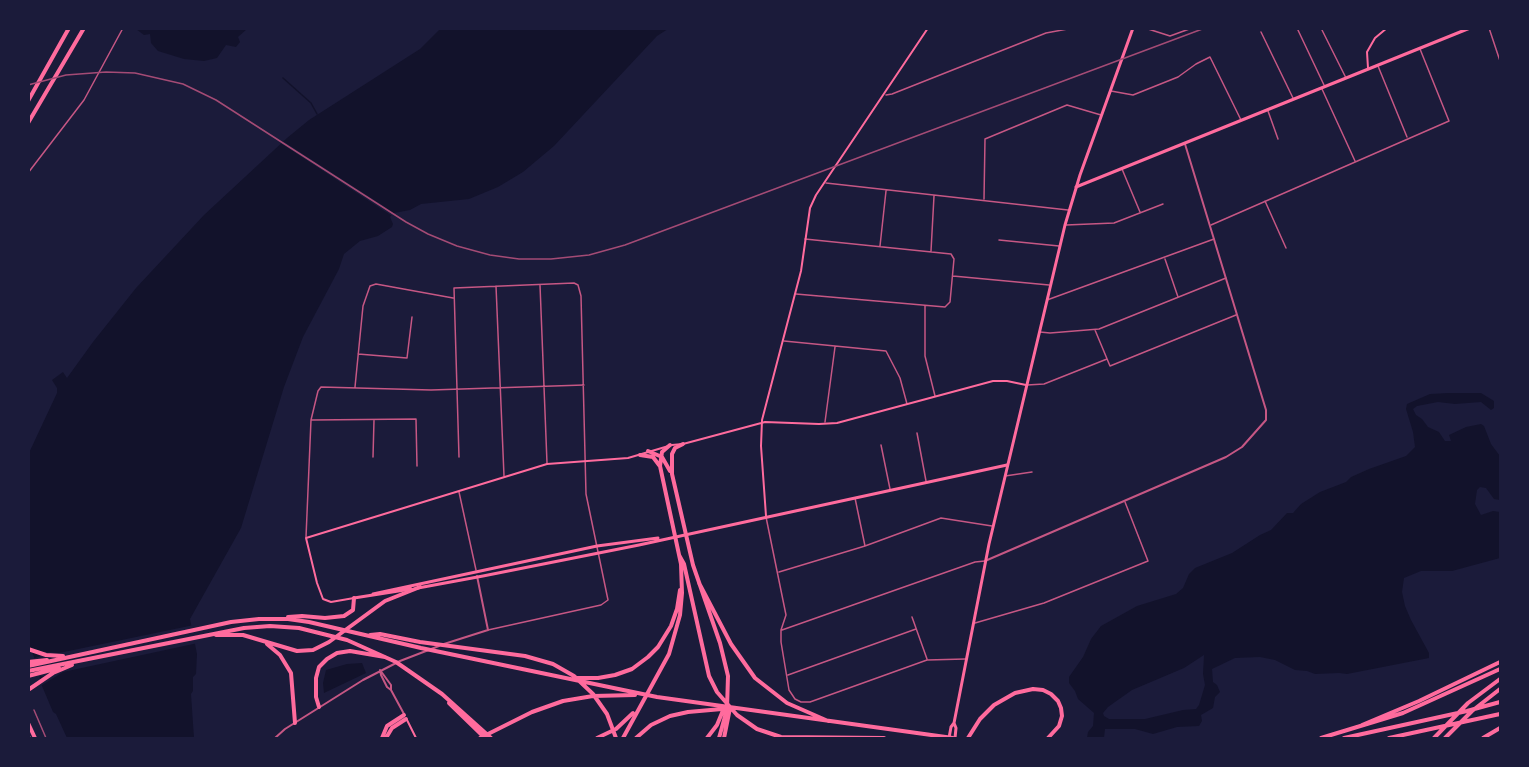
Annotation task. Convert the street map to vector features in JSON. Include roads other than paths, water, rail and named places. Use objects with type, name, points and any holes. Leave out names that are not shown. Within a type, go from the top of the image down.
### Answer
[{"type":"highway","points":[[28,101],[69,28]]},
{"type":"highway","points":[[28,123],[84,28]]},
{"type":"highway","points":[[683,444],[672,454],[672,474],[698,582],[724,656],[729,690],[724,738]]},
{"type":"highway","points":[[623,738],[669,654],[677,629],[682,597],[681,568],[660,466],[661,456],[670,445]]},
{"type":"highway","points":[[648,451],[661,456],[672,474]]},
{"type":"highway","points":[[640,455],[653,457],[660,466]]},
{"type":"highway","points":[[679,555],[684,564],[705,662],[714,687],[739,717],[765,732],[790,738],[884,738]]},
{"type":"highway","points":[[557,677],[613,676],[632,669],[648,657],[661,642],[674,618],[681,568]]},
{"type":"highway","points":[[698,582],[729,641],[757,680],[787,703],[831,723]]},
{"type":"highway","points":[[207,636],[242,635],[298,651],[317,649],[383,602],[420,587]]},
{"type":"highway","points":[[28,666],[245,620],[298,616],[325,618],[344,616],[353,610],[354,598]]},
{"type":"highway","points":[[279,618],[305,621],[421,648],[657,697],[950,738]]},
{"type":"highway","points":[[29,676],[77,663],[244,628],[266,626],[299,628],[342,638],[401,665],[446,698],[491,738]]},
{"type":"highway","points":[[368,635],[380,634],[546,661],[578,679],[593,694],[602,707],[616,738]]},
{"type":"highway","points":[[264,642],[280,654],[291,673],[295,723]]},
{"type":"highway","points":[[28,649],[48,655],[69,656]]},
{"type":"highway","points":[[319,707],[316,696],[316,676],[319,667],[327,659],[338,653],[352,651],[387,657]]},
{"type":"highway","points":[[1351,730],[1500,662]]},
{"type":"highway","points":[[28,666],[77,663]]},
{"type":"highway","points":[[28,690],[53,673],[77,663]]},
{"type":"highway","points":[[1321,738],[1421,706],[1500,669]]},
{"type":"highway","points":[[1434,738],[1468,704],[1500,680]]},
{"type":"highway","points":[[968,738],[980,719],[994,705],[1015,693],[1033,688],[1049,693],[1060,706],[1062,713],[1060,724],[1057,731],[1048,738]]},
{"type":"highway","points":[[1445,738],[1472,711],[1500,689]]},
{"type":"highway","points":[[480,738],[538,709],[570,699],[615,695],[657,697]]},
{"type":"highway","points":[[446,698],[485,738]]},
{"type":"highway","points":[[719,738],[728,698]]},
{"type":"highway","points":[[1344,738],[1500,702]]},
{"type":"highway","points":[[597,738],[620,726],[640,706]]},
{"type":"highway","points":[[636,738],[649,727],[668,717],[686,712],[726,708]]},
{"type":"highway","points":[[1389,738],[1500,714]]},
{"type":"highway","points":[[382,738],[387,726],[405,717]]},
{"type":"highway","points":[[386,738],[405,717]]},
{"type":"highway","points":[[707,738],[725,719]]},
{"type":"highway","points":[[28,723],[35,738]]},
{"type":"highway","points":[[1483,738],[1500,728]]},
{"type":"main road","points":[[766,516],[761,423],[796,294],[810,207],[928,28]]},
{"type":"main road","points":[[950,738],[985,561],[1065,225],[1076,187],[1133,28]]},
{"type":"main road","points":[[1368,69],[1367,51],[1375,38],[1387,28]]},
{"type":"main road","points":[[1076,187],[1470,28]]},
{"type":"main road","points":[[1007,465],[477,578],[331,602],[322,598],[306,538],[547,464],[624,459],[670,445],[683,444],[761,423],[844,422],[993,381],[1026,385]]},
{"type":"main road","points":[[372,595],[377,592],[597,546],[663,538]]},
{"type":"main road","points":[[405,717],[416,738]]},
{"type":"street","points":[[28,173],[82,104],[123,28]]},
{"type":"street","points":[[884,94],[892,94],[1046,33],[1074,28]]},
{"type":"street","points":[[1145,28],[1167,36],[1192,28]]},
{"type":"street","points":[[1297,28],[1355,161]]},
{"type":"street","points":[[1322,28],[1346,78]]},
{"type":"street","points":[[1489,28],[1500,61]]},
{"type":"street","points":[[1261,32],[1293,99]]},
{"type":"street","points":[[1210,225],[1449,121],[1419,48]]},
{"type":"street","points":[[1111,91],[1133,95],[1178,76],[1210,57],[1242,120]]},
{"type":"street","points":[[1377,65],[1407,138]]},
{"type":"street","points":[[984,200],[985,139],[1067,105],[1102,115]]},
{"type":"street","points":[[1268,110],[1278,139]]},
{"type":"street","points":[[782,630],[975,562],[985,561],[1125,501],[1232,454],[1267,418],[1185,144]]},
{"type":"street","points":[[1122,169],[1140,213]]},
{"type":"street","points":[[825,183],[1069,210]]},
{"type":"street","points":[[880,247],[886,190]]},
{"type":"street","points":[[931,252],[934,195]]},
{"type":"street","points":[[1265,200],[1286,248]]},
{"type":"street","points":[[1065,225],[1114,223],[1163,204]]},
{"type":"street","points":[[796,294],[925,305],[948,306],[950,302],[953,257],[949,254],[805,239]]},
{"type":"street","points":[[1047,300],[1215,239]]},
{"type":"street","points":[[999,240],[1060,246]]},
{"type":"street","points":[[1164,258],[1178,297]]},
{"type":"street","points":[[952,276],[1050,285]]},
{"type":"street","points":[[1039,332],[1095,330],[1226,277]]},
{"type":"street","points":[[275,738],[319,707],[380,670],[430,649],[489,630],[605,603],[608,597],[586,494],[579,286],[574,283],[454,288],[459,457]]},
{"type":"street","points":[[540,284],[547,464]]},
{"type":"street","points":[[355,387],[363,306],[371,285],[454,298]]},
{"type":"street","points":[[496,286],[504,477]]},
{"type":"street","points":[[925,305],[926,361],[935,396]]},
{"type":"street","points":[[1095,330],[1110,366],[1237,314]]},
{"type":"street","points":[[358,354],[407,358],[412,317]]},
{"type":"street","points":[[783,341],[888,351],[900,378],[907,404]]},
{"type":"street","points":[[825,424],[835,346]]},
{"type":"street","points":[[1026,385],[1046,384],[1107,359]]},
{"type":"street","points":[[306,538],[311,420],[321,387],[457,389],[584,385]]},
{"type":"street","points":[[373,457],[374,419]]},
{"type":"street","points":[[311,420],[416,419],[417,466]]},
{"type":"street","points":[[917,433],[926,482]]},
{"type":"street","points":[[881,445],[890,490]]},
{"type":"street","points":[[1005,476],[1032,472]]},
{"type":"street","points":[[459,491],[489,630]]},
{"type":"street","points":[[854,497],[865,546]]},
{"type":"street","points":[[972,624],[1044,603],[1148,561],[1125,501]]},
{"type":"street","points":[[766,516],[786,615],[781,642],[790,692],[798,701],[810,702],[927,660],[965,659]]},
{"type":"street","points":[[777,572],[865,546],[944,517],[993,526]]},
{"type":"street","points":[[912,617],[927,660]]},
{"type":"street","points":[[787,675],[916,628]]},
{"type":"street","points":[[380,670],[387,687],[391,690],[405,717]]},
{"type":"waterway","points":[[283,78],[311,103],[317,114]]},
{"type":"railway","points":[[28,85],[66,75],[106,72],[135,73],[183,84],[216,100],[428,234],[457,246],[490,255],[519,259],[551,259],[589,255],[625,245],[1205,28]]},
{"type":"railway","points":[[34,710],[46,738]]}]
